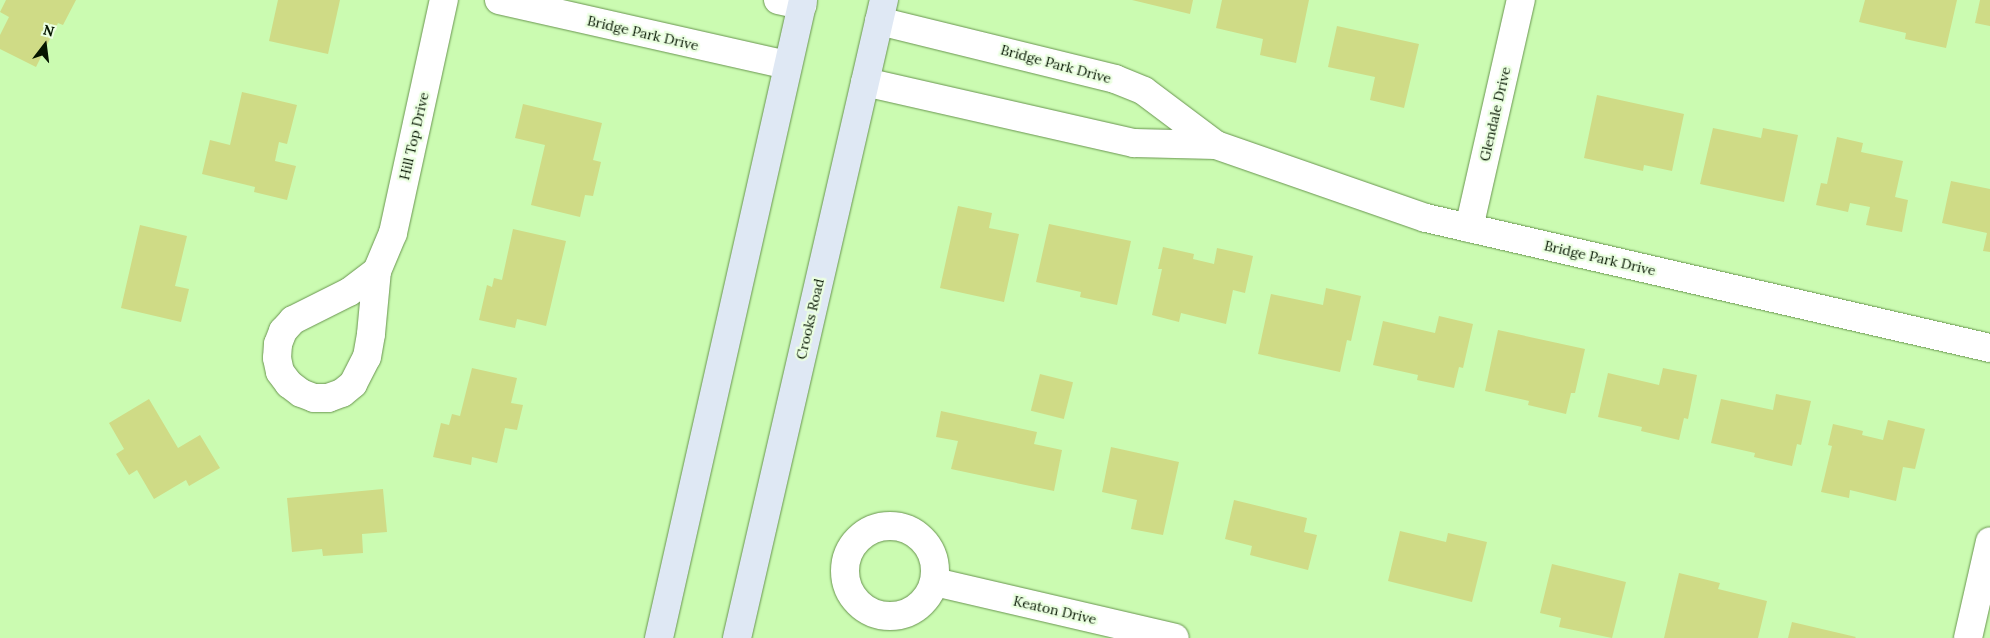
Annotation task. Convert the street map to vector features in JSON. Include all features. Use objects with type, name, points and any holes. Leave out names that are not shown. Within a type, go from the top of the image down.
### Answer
[{"type":"main road","points":[[659,638],[788,65],[794,2]]},
{"type":"main road","name":"Crooks Road","points":[[737,638],[881,10]]},
{"type":"street","name":"Hill Top Drive","points":[[377,270],[349,292],[293,320],[284,331],[278,344],[278,365],[290,384],[301,393],[314,398],[328,398],[342,393],[353,384],[361,373],[372,334],[377,270],[393,233],[444,0]]},
{"type":"street","name":"Bridge Park Drive","points":[[499,0],[788,65]]},
{"type":"street","name":"Glendale Drive","points":[[1469,228],[1521,0]]},
{"type":"street","name":"Bridge Park Drive","points":[[881,10],[1115,79],[1144,91],[1216,145],[1386,205],[1469,228],[1990,348]]},
{"type":"street","name":"Bridge Park Drive","points":[[865,82],[1134,143],[1216,145]]},
{"type":"street","points":[[1968,638],[1990,541]]},
{"type":"street","name":"Keaton Drive","points":[[935,582],[1175,638]]},
{"type":"building","points":[[6,0],[76,0],[63,25],[58,23],[36,67],[0,49],[0,35],[9,17],[0,12]]},
{"type":"building","points":[[278,0],[340,0],[328,54],[269,41]]},
{"type":"building","points":[[1132,0],[1193,0],[1190,14]]},
{"type":"building","points":[[1222,0],[1309,0],[1296,63],[1260,55],[1263,39],[1216,28]]},
{"type":"building","points":[[1865,0],[1957,0],[1946,48],[1905,39],[1906,33],[1859,22]]},
{"type":"building","points":[[1980,0],[1990,0],[1990,26],[1975,23]]},
{"type":"building","points":[[1337,26],[1419,44],[1404,108],[1370,100],[1375,77],[1328,67]]},
{"type":"building","points":[[242,92],[297,105],[287,144],[279,142],[275,161],[296,166],[287,200],[254,192],[255,187],[202,174],[210,140],[230,145]]},
{"type":"building","points":[[1597,95],[1684,114],[1672,171],[1644,165],[1643,171],[1584,158]]},
{"type":"building","points":[[523,104],[602,123],[593,160],[601,162],[593,196],[585,195],[580,217],[531,205],[545,145],[515,138]]},
{"type":"building","points":[[1713,128],[1761,138],[1763,128],[1798,135],[1784,202],[1700,184]]},
{"type":"building","points":[[1837,137],[1863,143],[1861,152],[1903,161],[1895,197],[1908,200],[1902,232],[1866,225],[1870,207],[1850,203],[1848,212],[1816,205],[1821,183],[1827,184]]},
{"type":"building","points":[[1951,181],[1990,189],[1990,252],[1983,251],[1987,233],[1942,223]]},
{"type":"building","points":[[958,206],[992,213],[989,228],[1019,234],[1004,302],[940,288]]},
{"type":"building","points":[[1049,224],[1131,241],[1117,305],[1080,297],[1081,292],[1036,282]]},
{"type":"building","points":[[140,225],[187,236],[175,286],[189,289],[181,322],[121,308]]},
{"type":"building","points":[[513,229],[566,241],[546,326],[517,319],[515,328],[479,320],[487,285],[492,287],[494,278],[502,280]]},
{"type":"building","points":[[1163,247],[1194,254],[1193,259],[1214,264],[1217,248],[1253,256],[1245,293],[1233,290],[1226,324],[1181,313],[1179,322],[1152,315],[1162,269],[1158,269]]},
{"type":"building","points":[[1326,288],[1361,296],[1351,341],[1347,340],[1340,372],[1258,354],[1271,294],[1323,305]]},
{"type":"building","points":[[1439,316],[1473,324],[1463,368],[1459,367],[1454,388],[1417,380],[1418,375],[1373,365],[1383,321],[1435,333]]},
{"type":"building","points":[[1498,330],[1585,349],[1575,393],[1571,393],[1566,414],[1528,405],[1529,401],[1485,391]]},
{"type":"building","points":[[472,368],[517,378],[511,403],[523,405],[517,430],[505,428],[497,463],[472,457],[471,465],[433,457],[441,423],[449,425],[452,414],[460,416]]},
{"type":"building","points":[[1663,368],[1697,375],[1688,419],[1684,418],[1679,440],[1641,431],[1642,427],[1598,417],[1608,373],[1659,385]]},
{"type":"building","points":[[1040,374],[1073,382],[1064,419],[1031,411]]},
{"type":"building","points":[[1776,394],[1811,401],[1801,445],[1797,444],[1792,466],[1754,457],[1755,453],[1711,443],[1721,399],[1773,410]]},
{"type":"building","points":[[149,399],[178,448],[200,435],[220,468],[189,486],[186,480],[154,499],[137,470],[129,475],[116,454],[124,449],[109,423]]},
{"type":"building","points":[[941,411],[1037,432],[1034,444],[1062,450],[1054,491],[951,469],[958,441],[936,437]]},
{"type":"building","points":[[1888,420],[1925,429],[1915,469],[1903,467],[1896,501],[1850,490],[1849,498],[1821,492],[1832,446],[1828,445],[1833,424],[1863,431],[1862,435],[1883,440]]},
{"type":"building","points":[[1111,447],[1179,462],[1163,535],[1131,529],[1137,500],[1102,492]]},
{"type":"building","points":[[383,489],[387,532],[362,534],[363,553],[323,556],[322,549],[292,552],[287,498]]},
{"type":"building","points":[[1234,500],[1307,518],[1304,532],[1317,535],[1308,570],[1250,555],[1252,546],[1225,539]]},
{"type":"building","points":[[1400,531],[1446,542],[1448,533],[1487,542],[1472,602],[1388,581]]},
{"type":"building","points":[[1552,564],[1626,582],[1612,638],[1559,627],[1561,618],[1540,613]]},
{"type":"building","points":[[1679,573],[1720,583],[1718,589],[1767,601],[1758,638],[1664,638]]},
{"type":"building","points":[[1792,622],[1856,637],[1788,638]]}]
